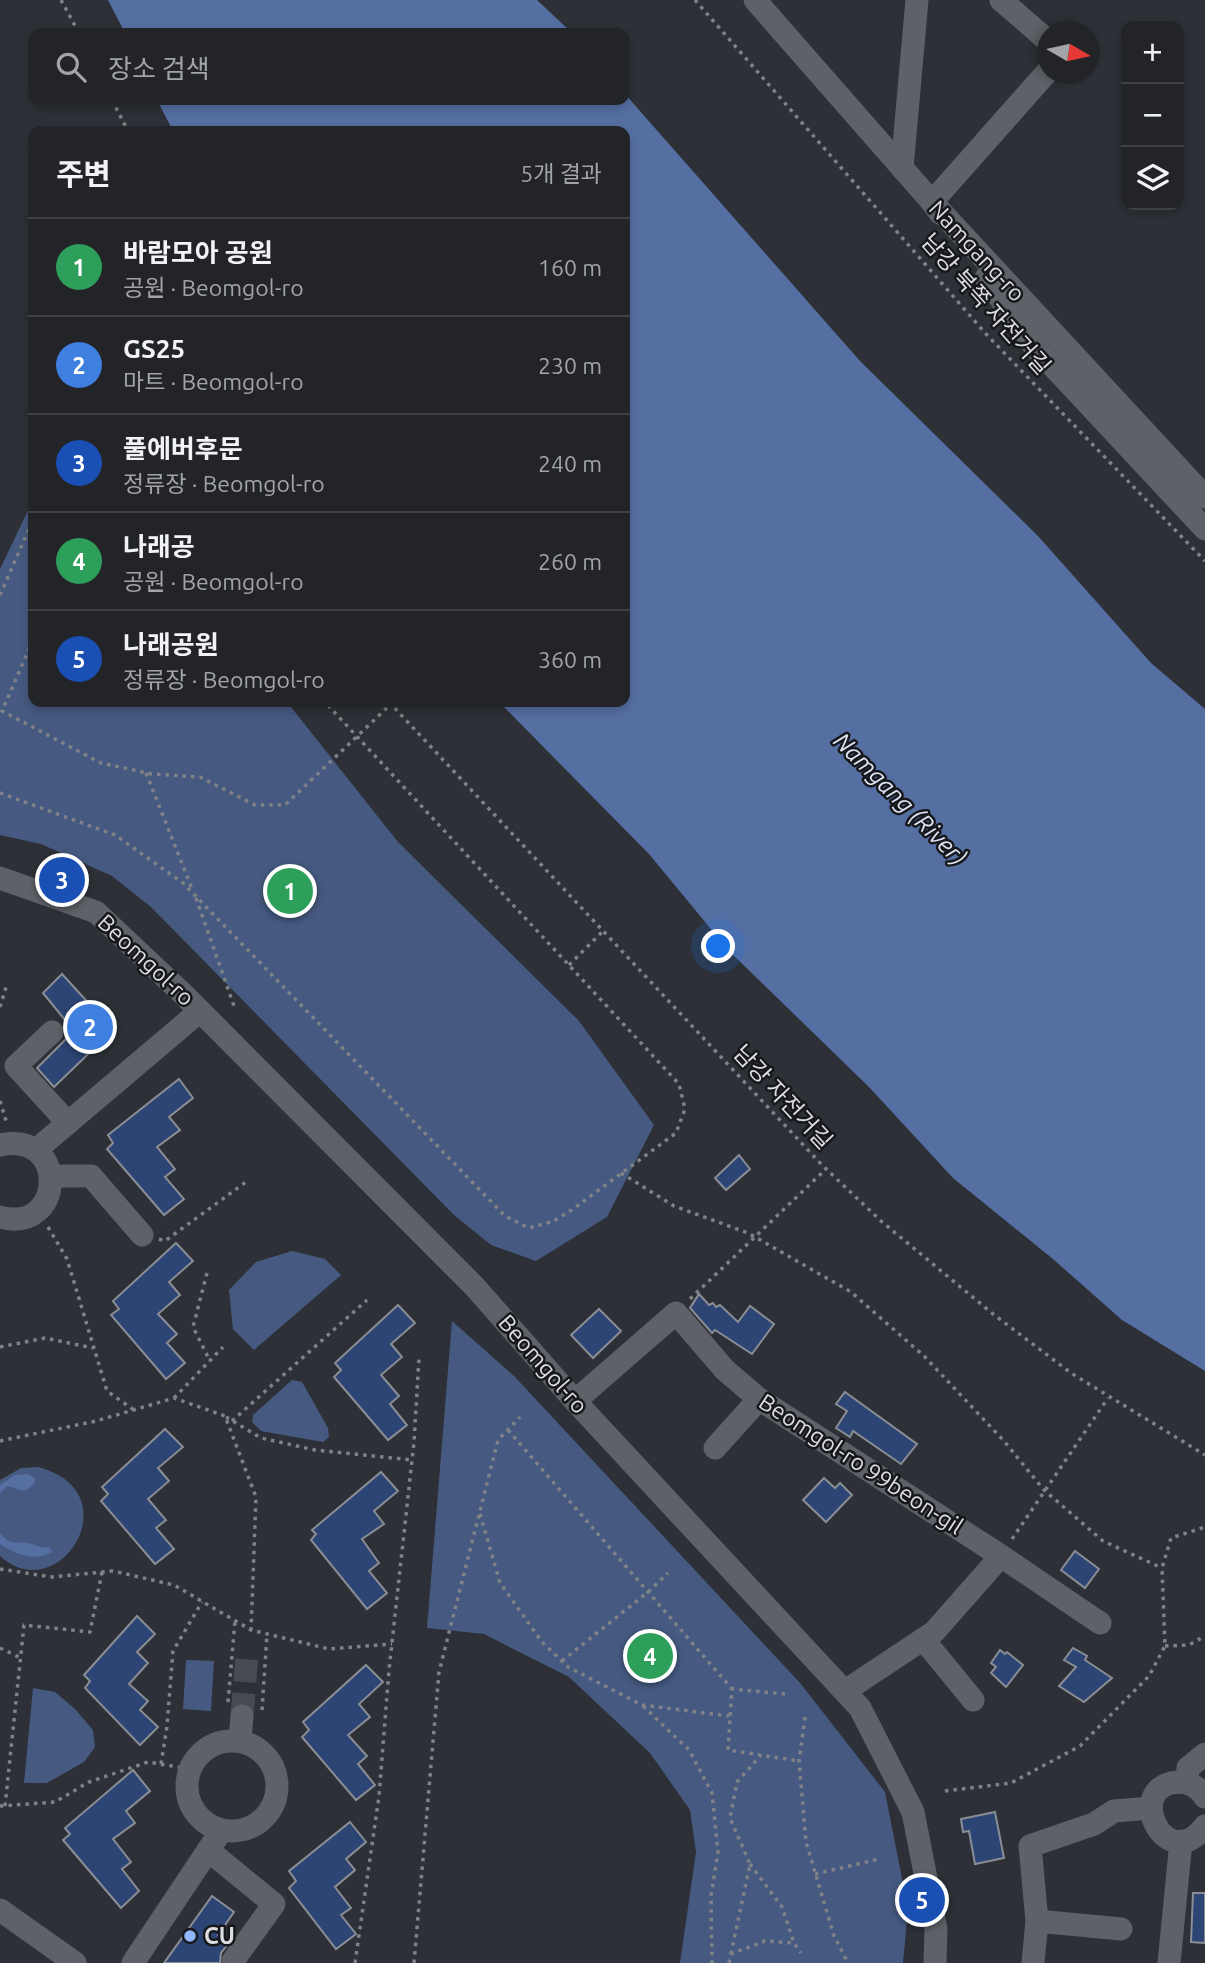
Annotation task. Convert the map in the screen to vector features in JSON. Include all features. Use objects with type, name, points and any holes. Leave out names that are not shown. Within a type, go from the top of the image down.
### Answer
[{"type":"street","name":"Namgang-ro","points":[[755,0],[932,202],[1205,497]]},
{"type":"street","points":[[902,168],[917,0]]},
{"type":"street","points":[[1001,0],[1037,31]]},
{"type":"street","points":[[1037,83],[932,202],[1035,347],[1205,528]]},
{"type":"street","name":"Beomgol-ro","points":[[0,878],[96,912],[200,1011],[475,1287],[575,1401],[860,1708],[913,1812],[936,1929],[935,1963]]},
{"type":"street","points":[[36,1150],[200,1011]]},
{"type":"street","points":[[52,1032],[16,1066],[68,1123]]},
{"type":"street","points":[[0,1217],[15,1220],[27,1217],[46,1201],[51,1189],[51,1176],[43,1157],[25,1145],[7,1144]]},
{"type":"street","points":[[51,1176],[92,1176],[142,1235]]},
{"type":"street","points":[[575,1401],[676,1313]]},
{"type":"street","name":"Beomgol-ro 99beon-gil","points":[[676,1313],[725,1370],[759,1399],[1100,1623]]},
{"type":"street","points":[[715,1448],[759,1399]]},
{"type":"street","points":[[845,1691],[934,1632],[1001,1556]]},
{"type":"street","points":[[923,1639],[973,1700]]},
{"type":"street","points":[[232,1741],[252,1714]]},
{"type":"street","points":[[133,1963],[215,1840],[262,1821],[271,1809],[276,1796],[277,1781],[273,1767],[259,1750],[232,1741],[210,1746],[198,1756],[190,1769],[186,1784],[192,1807],[207,1824],[215,1840],[274,1904],[233,1961]]},
{"type":"street","points":[[1196,1790],[1188,1768],[1205,1754]]},
{"type":"street","points":[[1196,1790],[1168,1785],[1154,1799],[1151,1808],[1156,1828],[1171,1839],[1181,1840],[1198,1834],[1205,1826]]},
{"type":"street","points":[[1033,1963],[1037,1922],[1030,1846],[1094,1824],[1114,1811],[1151,1808]]},
{"type":"street","points":[[1169,1963],[1181,1840]]},
{"type":"street","points":[[0,1910],[75,1963]]},
{"type":"street","points":[[1037,1922],[1121,1929]]},
{"type":"path","points":[[61,0],[76,28]]},
{"type":"path","name":"남강 북쪽 자전거길","points":[[695,0],[986,334],[1205,561]]},
{"type":"path","points":[[115,105],[125,126]]},
{"type":"path","points":[[0,595],[28,531]]},
{"type":"path","points":[[28,652],[2,712],[101,763],[146,772],[200,777],[254,805],[285,805],[386,707]]},
{"type":"path","points":[[0,793],[115,835],[183,883],[505,1216],[529,1228],[554,1221],[676,1133],[685,1109],[679,1084],[330,707]]},
{"type":"path","name":"남강 자전거길","points":[[394,707],[826,1168],[881,1221],[993,1314],[1070,1373],[1205,1455]]},
{"type":"path","points":[[146,772],[234,1006]]},
{"type":"path","points":[[569,965],[603,931]]},
{"type":"path","points":[[0,1007],[7,984]]},
{"type":"path","points":[[0,1101],[7,1144]]},
{"type":"path","points":[[676,1313],[826,1168]]},
{"type":"path","points":[[621,1174],[674,1206],[755,1237],[851,1292],[924,1356],[1004,1441],[1044,1490],[1103,1541],[1162,1568]]},
{"type":"path","points":[[142,1235],[164,1241],[246,1182]]},
{"type":"path","points":[[38,1210],[66,1259],[107,1391],[134,1410]]},
{"type":"path","points":[[207,1273],[193,1327],[210,1361]]},
{"type":"path","points":[[232,1421],[368,1300]]},
{"type":"path","points":[[0,1347],[45,1338],[93,1348]]},
{"type":"path","points":[[0,1441],[96,1422],[174,1398],[223,1347]]},
{"type":"path","points":[[355,1963],[379,1796],[412,1460],[419,1358]]},
{"type":"path","points":[[174,1398],[225,1416],[261,1438],[315,1450],[412,1460]]},
{"type":"path","points":[[1001,1556],[1108,1398]]},
{"type":"path","points":[[225,1416],[256,1497],[251,1630]]},
{"type":"path","points":[[414,1963],[439,1672],[498,1440],[520,1416]]},
{"type":"path","points":[[508,1430],[733,1689],[785,1694]]},
{"type":"path","points":[[480,1513],[500,1583],[542,1642],[568,1667],[642,1705],[689,1750],[712,1793],[718,1852],[711,1896],[712,1963]]},
{"type":"path","points":[[945,1791],[1011,1783],[1080,1746],[1149,1676],[1166,1646],[1162,1568],[1171,1538],[1205,1527]]},
{"type":"path","points":[[0,1569],[52,1577],[113,1571],[174,1586],[251,1630],[329,1649],[392,1644]]},
{"type":"path","points":[[102,1572],[90,1632],[24,1625],[3,1806],[55,1802],[89,1782],[148,1762],[190,1769]]},
{"type":"path","points":[[562,1661],[668,1573]]},
{"type":"path","points":[[161,1764],[173,1651],[202,1602]]},
{"type":"path","points":[[232,1741],[235,1621]]},
{"type":"path","points":[[252,1714],[267,1634]]},
{"type":"path","points":[[1166,1646],[1189,1645],[1205,1636]]},
{"type":"path","points":[[0,1647],[21,1658]]},
{"type":"path","points":[[733,1689],[728,1750],[799,1761]]},
{"type":"path","points":[[642,1705],[729,1716]]},
{"type":"path","points":[[805,1717],[799,1761],[806,1842],[834,1936],[848,1963]]},
{"type":"path","points":[[761,1755],[737,1782],[730,1818],[750,1864],[782,1907],[794,1943],[801,1953]]},
{"type":"path","points":[[815,1874],[879,1859]]},
{"type":"path","points":[[729,1963],[750,1864]]},
{"type":"path","points":[[731,1954],[765,1941],[794,1943]]},
{"type":"shaded area","points":[[28,510],[28,707],[291,707],[398,842],[579,1021],[654,1125],[607,1217],[536,1261],[491,1245],[454,1215],[151,907],[112,876],[41,844],[0,835],[0,569]]},
{"type":"shaded area","points":[[292,1251],[325,1259],[341,1275],[254,1350],[233,1329],[229,1290],[256,1262]]},
{"type":"shaded area","points":[[452,1321],[515,1377],[801,1684],[885,1792],[908,1909],[903,1963],[680,1963],[696,1852],[690,1810],[650,1753],[569,1677],[484,1634],[427,1628]]},
{"type":"shaded area","points":[[292,1380],[302,1382],[328,1428],[329,1437],[323,1442],[261,1431],[252,1422],[253,1415]]},
{"type":"shaded area","points":[[38,1467],[66,1480],[80,1499],[83,1520],[77,1541],[63,1558],[44,1568],[22,1569],[0,1556],[0,1480],[21,1468]]},
{"type":"shaded area","points":[[186,1660],[214,1661],[211,1711],[183,1709]]},
{"type":"shaded area","points":[[33,1688],[55,1692],[75,1709],[93,1730],[95,1747],[84,1762],[47,1783],[24,1783]]},
{"type":"water","points":[[108,0],[537,0],[567,28],[122,28]]},
{"type":"water","name":"Namgang (River)","points":[[630,100],[860,361],[1038,536],[1151,663],[1205,709],[1205,1371],[1122,1320],[1053,1259],[953,1178],[869,1087],[729,951],[649,854],[504,707],[630,707],[630,126],[170,126],[160,105],[630,105]]},
{"type":"water","points":[[27,1474],[35,1478],[35,1482],[28,1489],[7,1486],[0,1493],[0,1485],[15,1475]]},
{"type":"water","points":[[0,1533],[10,1541],[50,1547],[52,1552],[39,1556],[19,1554],[0,1544]]},
{"type":"building","points":[[62,974],[113,1030],[54,1087],[37,1068],[74,1031],[43,993]]},
{"type":"building","points":[[179,1079],[193,1098],[169,1117],[180,1130],[157,1147],[175,1169],[165,1177],[184,1199],[164,1215],[107,1149],[113,1143],[108,1135]]},
{"type":"building","points":[[739,1155],[750,1169],[726,1190],[715,1178]]},
{"type":"building","points":[[176,1243],[193,1261],[169,1282],[180,1295],[158,1314],[177,1334],[167,1343],[185,1363],[166,1379],[111,1315],[119,1309],[113,1301]]},
{"type":"building","points":[[699,1294],[709,1305],[720,1305],[738,1322],[750,1306],[774,1324],[752,1354],[715,1330],[712,1333],[690,1308]]},
{"type":"building","points":[[398,1305],[415,1323],[391,1344],[402,1357],[381,1375],[399,1396],[390,1404],[407,1425],[388,1440],[334,1377],[341,1370],[335,1363]]},
{"type":"building","points":[[599,1309],[621,1331],[593,1358],[571,1335]]},
{"type":"building","points":[[845,1392],[917,1444],[901,1464],[853,1431],[850,1437],[836,1428],[847,1411],[836,1404]]},
{"type":"building","points":[[165,1429],[183,1447],[158,1468],[169,1481],[148,1499],[166,1520],[156,1528],[174,1549],[155,1564],[101,1501],[108,1494],[102,1487]]},
{"type":"building","points":[[381,1472],[398,1491],[374,1511],[384,1524],[362,1539],[379,1563],[369,1571],[387,1593],[367,1609],[311,1540],[316,1534],[312,1530]]},
{"type":"building","points":[[824,1478],[835,1488],[840,1483],[852,1495],[826,1522],[803,1500]]},
{"type":"building","points":[[1075,1551],[1099,1569],[1085,1588],[1061,1570]]},
{"type":"building","points":[[137,1616],[155,1634],[137,1652],[148,1663],[129,1684],[148,1701],[140,1710],[158,1727],[140,1745],[85,1688],[90,1681],[84,1675]]},
{"type":"building","points":[[1073,1648],[1087,1656],[1085,1660],[1112,1678],[1084,1702],[1059,1686],[1076,1667],[1064,1660]]},
{"type":"building","points":[[1000,1650],[1005,1654],[1007,1652],[1023,1665],[1006,1687],[991,1673],[996,1667],[991,1663]]},
{"type":"building","points":[[366,1665],[383,1682],[359,1704],[370,1717],[348,1735],[367,1756],[358,1764],[375,1785],[356,1800],[302,1737],[309,1730],[303,1722]]},
{"type":"building","points":[[133,1770],[150,1791],[126,1811],[135,1823],[113,1839],[131,1862],[122,1869],[139,1891],[121,1908],[63,1840],[70,1834],[65,1828]]},
{"type":"building","points":[[995,1812],[1004,1858],[975,1864],[969,1831],[963,1832],[961,1819]]},
{"type":"building","points":[[350,1822],[366,1842],[346,1859],[355,1870],[335,1887],[351,1908],[341,1915],[356,1934],[336,1949],[289,1888],[296,1881],[289,1871]]},
{"type":"building","points":[[1193,1893],[1205,1893],[1205,1943],[1191,1942]]},
{"type":"building","points":[[212,1896],[234,1912],[218,1935],[229,1943],[221,1953],[220,1963],[164,1963]]},
{"type":"tunnel","points":[[242,1716],[247,1655]]},
{"type":"place","name":"풀에버후문","points":[[62,880]]},
{"type":"place","name":"바람모아 공원","points":[[290,891]]},
{"type":"place","name":"GS25","points":[[90,1027]]},
{"type":"place","name":"나래공","points":[[650,1656]]},
{"type":"place","name":"나래공원","points":[[922,1900]]},
{"type":"place","name":"CU","points":[[190,1936]]}]
